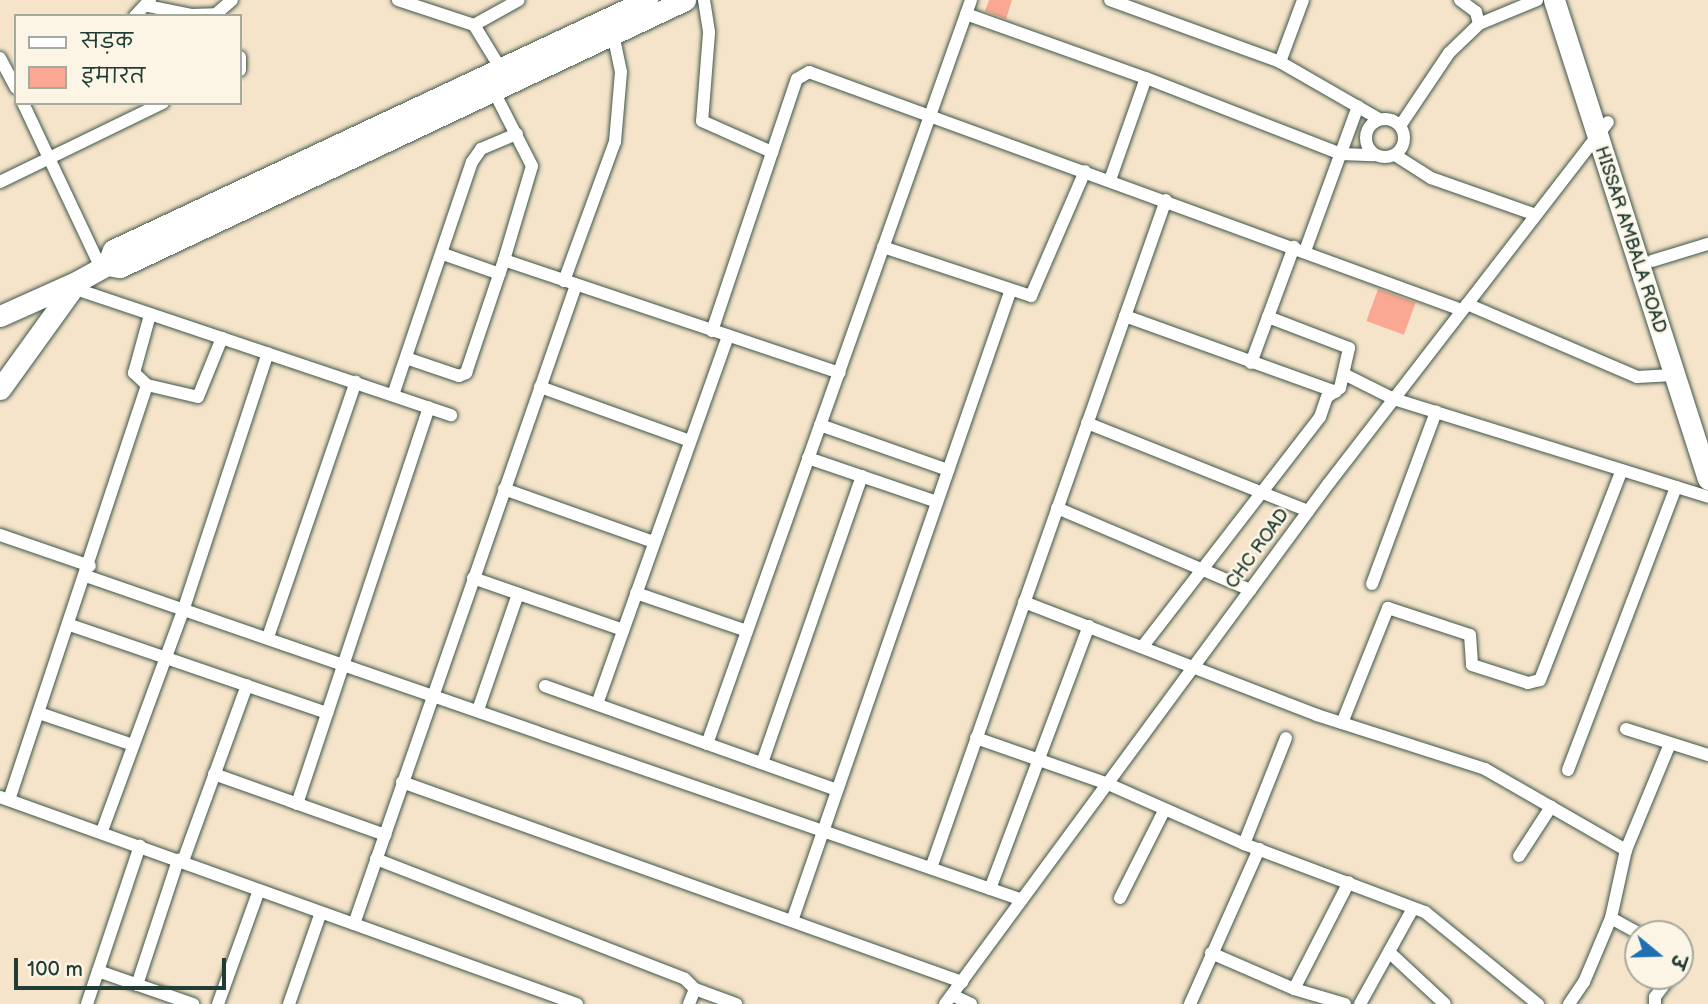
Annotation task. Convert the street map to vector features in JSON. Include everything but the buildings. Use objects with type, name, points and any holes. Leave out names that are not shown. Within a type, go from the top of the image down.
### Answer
[{"type":"main road","points":[[0,316],[75,284],[104,267],[113,250],[612,27],[685,0]]},
{"type":"main road","name":"HISSAR AMBALA ROAD","points":[[1554,0],[1652,261],[1708,434]]},
{"type":"main road","name":"HISSAR AMBALA ROAD","points":[[1568,0],[1602,129],[1673,374],[1708,479]]},
{"type":"main road","points":[[612,27],[640,1]]},
{"type":"main road","points":[[2,385],[75,284]]},
{"type":"street","points":[[217,14],[232,0]]},
{"type":"street","points":[[398,0],[474,25],[519,0]]},
{"type":"street","points":[[704,0],[709,33],[702,121],[772,152]]},
{"type":"street","points":[[707,744],[971,0]]},
{"type":"street","points":[[1110,0],[1280,62],[1379,119],[1399,125],[1404,136],[1395,155]]},
{"type":"street","points":[[1280,62],[1303,0]]},
{"type":"street","points":[[1460,0],[1476,12],[1479,24]]},
{"type":"street","points":[[1399,125],[1450,53],[1479,24],[1537,0]]},
{"type":"street","points":[[143,10],[181,14]]},
{"type":"street","points":[[966,14],[1146,78],[1341,154],[1395,155],[1431,178],[1536,215]]},
{"type":"street","points":[[406,358],[463,375],[500,274],[532,166],[474,25]]},
{"type":"street","points":[[354,924],[540,387],[615,142],[621,72],[612,27]]},
{"type":"street","points":[[0,58],[8,72]]},
{"type":"street","points":[[712,331],[772,152],[802,73],[930,115],[1465,307],[1637,377],[1673,374]]},
{"type":"street","points":[[1110,180],[1146,78]]},
{"type":"street","points":[[24,105],[104,267]]},
{"type":"street","points":[[0,182],[159,105]]},
{"type":"street","points":[[1251,363],[1268,317],[1341,154],[1359,106]]},
{"type":"street","points":[[1374,155],[1365,135],[1379,119]]},
{"type":"street","name":"CHC ROAD","points":[[949,999],[1308,512],[1602,129]]},
{"type":"street","points":[[393,395],[477,153],[517,134]]},
{"type":"street","points":[[883,247],[1025,297],[1034,292],[1085,171]]},
{"type":"street","points":[[930,868],[1166,201]]},
{"type":"street","points":[[1652,261],[1708,244]]},
{"type":"street","points":[[443,254],[500,274]]},
{"type":"street","points":[[504,260],[839,373]]},
{"type":"street","points":[[75,284],[150,316],[451,415]]},
{"type":"street","points":[[792,922],[1010,292]]},
{"type":"street","points":[[150,316],[134,373],[148,385],[198,397],[222,338]]},
{"type":"street","points":[[1125,316],[1336,392]]},
{"type":"street","points":[[1143,646],[1320,416],[1327,397],[1336,392],[1344,374],[1350,352],[1345,345],[1268,317]]},
{"type":"street","points":[[597,704],[728,336]]},
{"type":"street","points":[[102,831],[164,656],[184,608],[268,354]]},
{"type":"street","points":[[1344,374],[1394,399],[1708,496]]},
{"type":"street","points":[[268,637],[356,382]]},
{"type":"street","points":[[148,385],[70,625],[5,799],[102,831],[578,1004]]},
{"type":"street","points":[[540,387],[690,441]]},
{"type":"street","points":[[297,804],[429,407]]},
{"type":"street","points":[[1372,584],[1436,412]]},
{"type":"street","points":[[1087,423],[1308,512]]},
{"type":"street","points":[[820,425],[948,470]]},
{"type":"street","points":[[808,458],[937,502]]},
{"type":"street","points":[[1342,723],[1388,608],[1470,635],[1472,665],[1528,683],[1540,680],[1622,470]]},
{"type":"street","points":[[762,763],[862,476]]},
{"type":"street","points":[[1568,770],[1676,487]]},
{"type":"street","points":[[504,489],[654,542]]},
{"type":"street","points":[[1057,508],[1250,590]]},
{"type":"street","points":[[0,535],[184,608],[1022,900]]},
{"type":"street","points":[[473,578],[623,630]]},
{"type":"street","points":[[636,593],[747,631]]},
{"type":"street","points":[[478,710],[517,594]]},
{"type":"street","points":[[1024,603],[1195,665],[1342,723],[1485,769],[1626,850]]},
{"type":"street","points":[[70,625],[327,713]]},
{"type":"street","points":[[990,889],[1089,626]]},
{"type":"street","points":[[137,985],[247,685]]},
{"type":"street","points":[[545,686],[837,790]]},
{"type":"street","points":[[39,713],[133,745]]},
{"type":"street","points":[[1626,729],[1708,755]]},
{"type":"street","points":[[976,738],[1108,783],[1164,811],[1244,844],[1433,916],[1538,1004]]},
{"type":"street","points":[[1244,844],[1286,738]]},
{"type":"street","points":[[1569,1004],[1611,918],[1626,850],[1670,744]]},
{"type":"street","points":[[215,774],[385,835]]},
{"type":"street","points":[[402,782],[961,982]]},
{"type":"street","points":[[1519,856],[1551,807]]},
{"type":"street","points":[[1120,898],[1164,811]]},
{"type":"street","points":[[87,1004],[140,846]]},
{"type":"street","points":[[1190,1004],[1259,849]]},
{"type":"street","points":[[376,859],[685,979],[695,989],[736,1004]]},
{"type":"street","points":[[1294,989],[1349,882]]},
{"type":"street","points":[[218,1004],[259,890]]},
{"type":"street","points":[[1360,1004],[1412,910]]},
{"type":"street","points":[[289,1004],[321,912]]},
{"type":"street","points":[[1611,918],[1624,925]]},
{"type":"street","points":[[1389,952],[1445,1004]]},
{"type":"street","points":[[1211,953],[1294,989],[1345,1004]]},
{"type":"street","points":[[98,971],[193,1004]]},
{"type":"street","points":[[689,1004],[695,989]]},
{"type":"street","points":[[949,999],[971,1004]]}]
